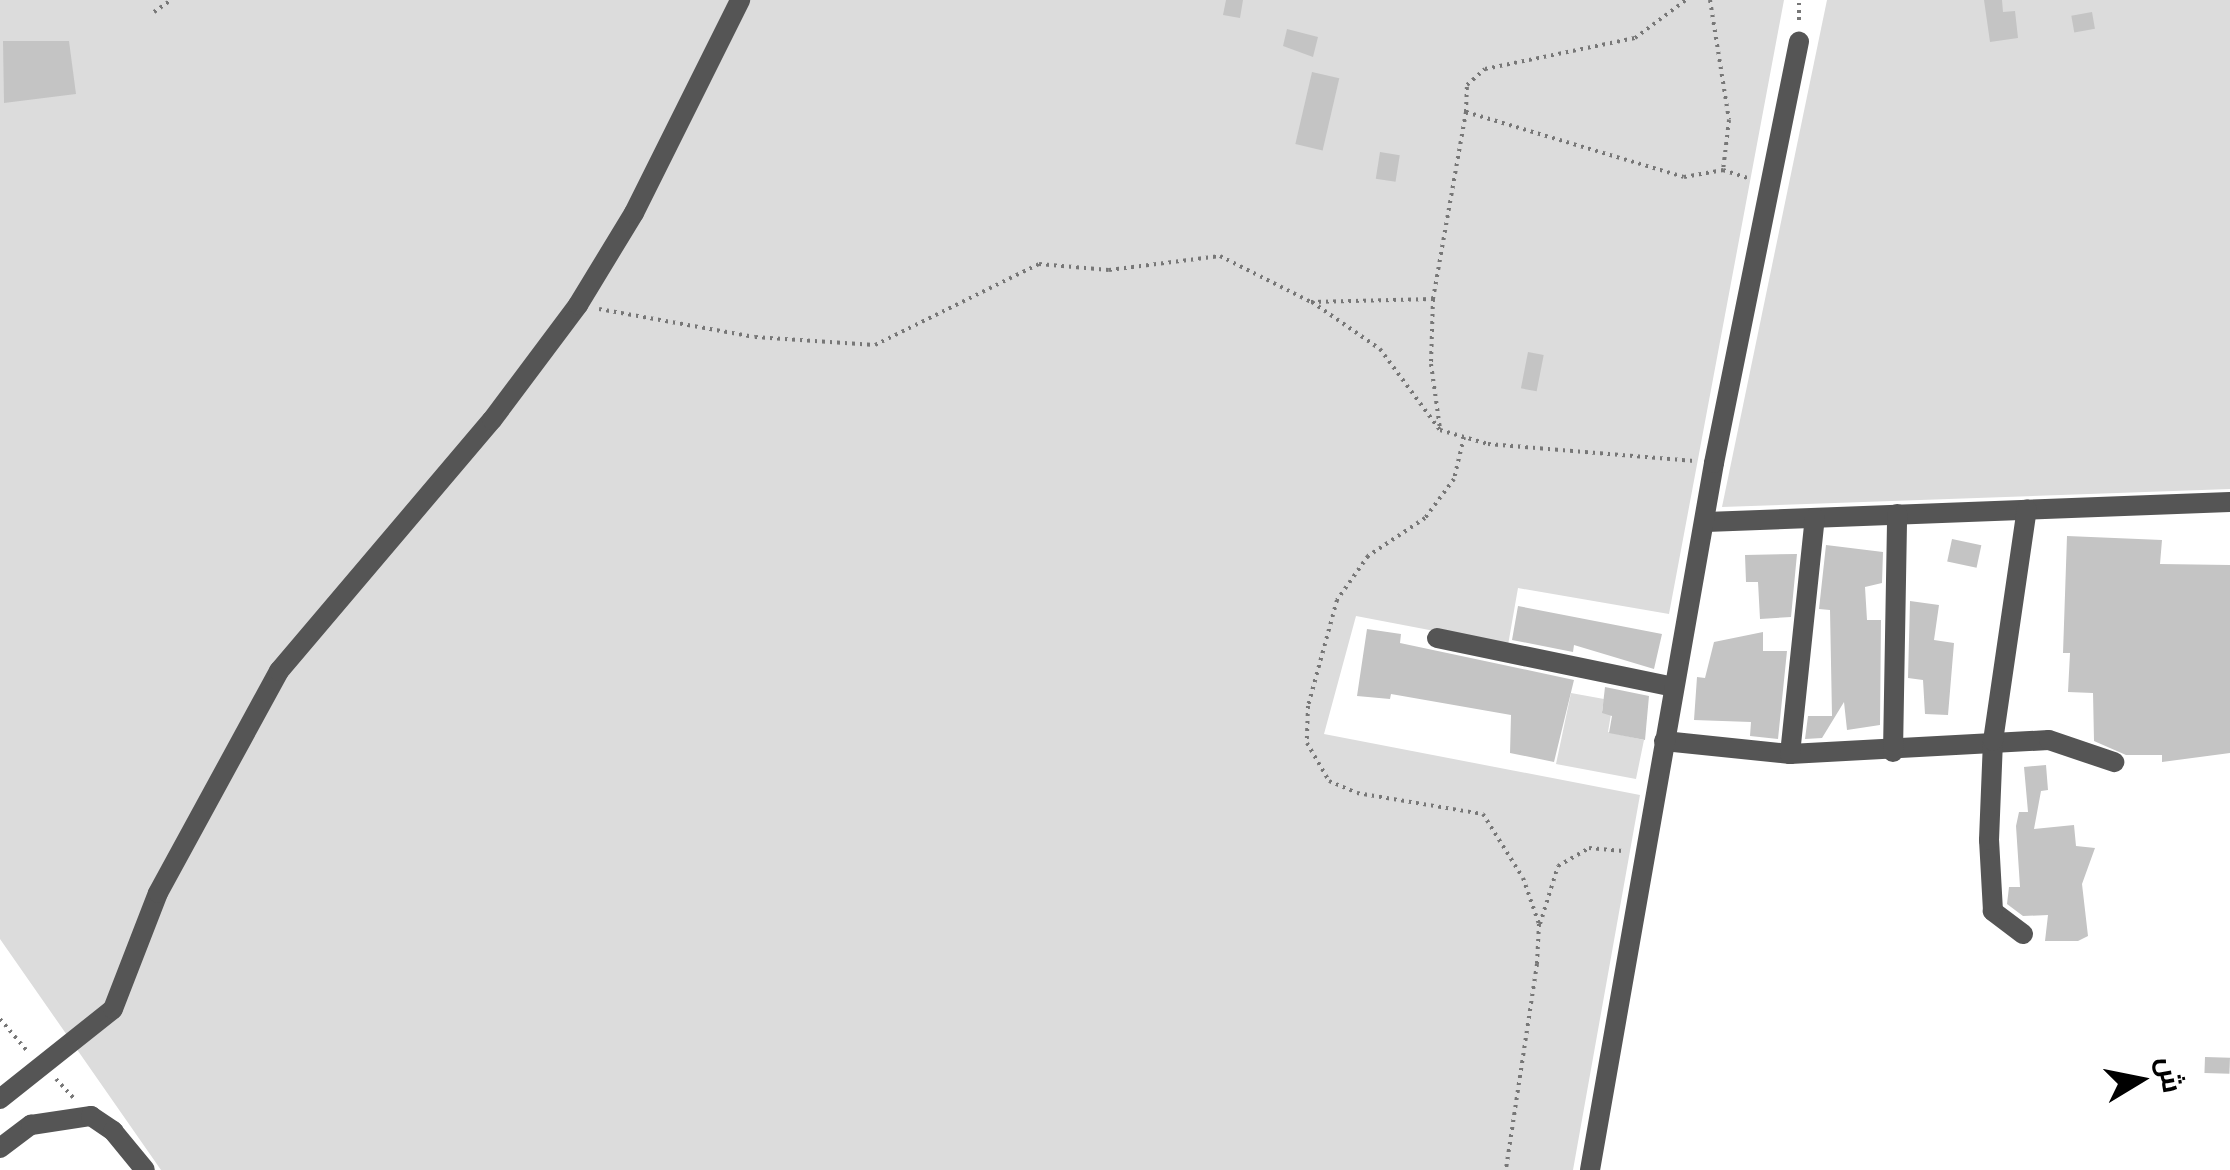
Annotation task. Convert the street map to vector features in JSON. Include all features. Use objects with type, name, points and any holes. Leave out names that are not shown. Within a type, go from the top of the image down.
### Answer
[{"type":"street","points":[[0,1099],[113,1009],[158,894],[279,671],[492,420],[578,305],[634,213],[740,0]]},
{"type":"street","points":[[1590,1170],[1714,463],[1799,41]]},
{"type":"street","points":[[1706,522],[2230,502]]},
{"type":"street","points":[[2023,934],[1992,911],[1993,741],[2028,509]]},
{"type":"street","points":[[1893,752],[1896,514]]},
{"type":"street","points":[[1790,754],[1815,518]]},
{"type":"street","points":[[1437,638],[1674,687]]},
{"type":"street","points":[[1664,741],[1790,754],[1893,752],[1993,741],[2049,740],[2114,762]]},
{"type":"street","points":[[0,1148],[31,1125],[91,1116],[114,1131],[145,1170]]},
{"type":"path","points":[[154,12],[171,0]]},
{"type":"path","points":[[1440,430],[1431,364],[1433,300],[1466,112],[1467,85],[1485,69],[1635,38],[1686,0]]},
{"type":"path","points":[[1710,0],[1729,120],[1723,170]]},
{"type":"path","points":[[1466,112],[1684,177],[1723,170],[1772,186]]},
{"type":"path","points":[[578,305],[754,337],[875,346],[1039,264],[1109,270],[1220,256],[1311,302],[1380,349],[1440,430],[1464,437],[1714,463]]},
{"type":"path","points":[[1311,302],[1433,300]]},
{"type":"path","points":[[1464,437],[1454,479],[1425,518],[1368,556],[1337,600],[1308,706],[1307,743],[1329,780],[1357,793],[1482,814],[1523,878],[1540,924]]},
{"type":"path","points":[[1506,1170],[1540,924],[1558,866],[1589,848],[1643,852]]},
{"type":"shaded area","points":[[0,0],[1784,0],[1669,614],[1518,588],[1508,645],[1356,616],[1324,734],[1640,795],[1573,1170],[161,1170],[0,939]]},
{"type":"shaded area","points":[[1827,0],[2230,0],[2230,489],[1722,507]]},
{"type":"shaded area","points":[[1571,693],[1604,699],[1602,711],[1611,714],[1608,732],[1644,740],[1636,779],[1556,764]]},
{"type":"building","points":[[1226,0],[1243,0],[1240,18],[1223,15]]},
{"type":"building","points":[[1984,0],[2002,0],[2003,12],[2015,11],[2018,38],[1990,42]]},
{"type":"building","points":[[2092,12],[2095,29],[2074,32],[2071,16]]},
{"type":"building","points":[[1287,29],[1318,37],[1313,57],[1283,46]]},
{"type":"building","points":[[3,41],[69,41],[76,94],[4,103]]},
{"type":"building","points":[[1312,72],[1339,78],[1323,150],[1295,144]]},
{"type":"building","points":[[1380,152],[1400,155],[1396,182],[1376,179]]},
{"type":"building","points":[[1528,352],[1544,355],[1537,391],[1521,388]]},
{"type":"building","points":[[2067,536],[2162,540],[2160,564],[2230,565],[2230,753],[2162,762],[2162,755],[2126,755],[2094,741],[2093,693],[2068,692],[2070,653],[2063,653]]},
{"type":"building","points":[[1952,539],[1981,545],[1977,568],[1947,561]]},
{"type":"building","points":[[1826,545],[1883,552],[1882,583],[1865,587],[1867,620],[1881,620],[1880,725],[1847,730],[1844,702],[1822,738],[1805,739],[1808,716],[1832,716],[1830,610],[1819,609]]},
{"type":"building","points":[[1797,554],[1791,617],[1760,619],[1758,582],[1746,582],[1745,555]]},
{"type":"building","points":[[1910,601],[1939,605],[1934,640],[1954,643],[1948,715],[1925,714],[1923,680],[1908,678]]},
{"type":"building","points":[[1518,606],[1662,634],[1654,669],[1574,645],[1573,652],[1512,640]]},
{"type":"building","points":[[1367,629],[1401,634],[1400,643],[1574,680],[1554,762],[1510,753],[1511,715],[1391,694],[1390,699],[1357,696]]},
{"type":"building","points":[[1763,632],[1763,651],[1787,651],[1778,739],[1750,736],[1751,722],[1694,720],[1697,677],[1705,678],[1714,642]]},
{"type":"building","points":[[1605,687],[1649,696],[1645,740],[1609,733],[1612,716],[1602,713]]},
{"type":"building","points":[[2046,765],[2048,790],[2041,791],[2034,829],[2074,825],[2076,846],[2095,848],[2082,884],[2088,936],[2078,941],[2045,941],[2048,915],[2023,916],[2007,904],[2009,887],[2020,887],[2016,826],[2019,812],[2028,812],[2024,767]]},
{"type":"building","points":[[2205,1057],[2230,1058],[2229,1074],[2204,1073]]}]
